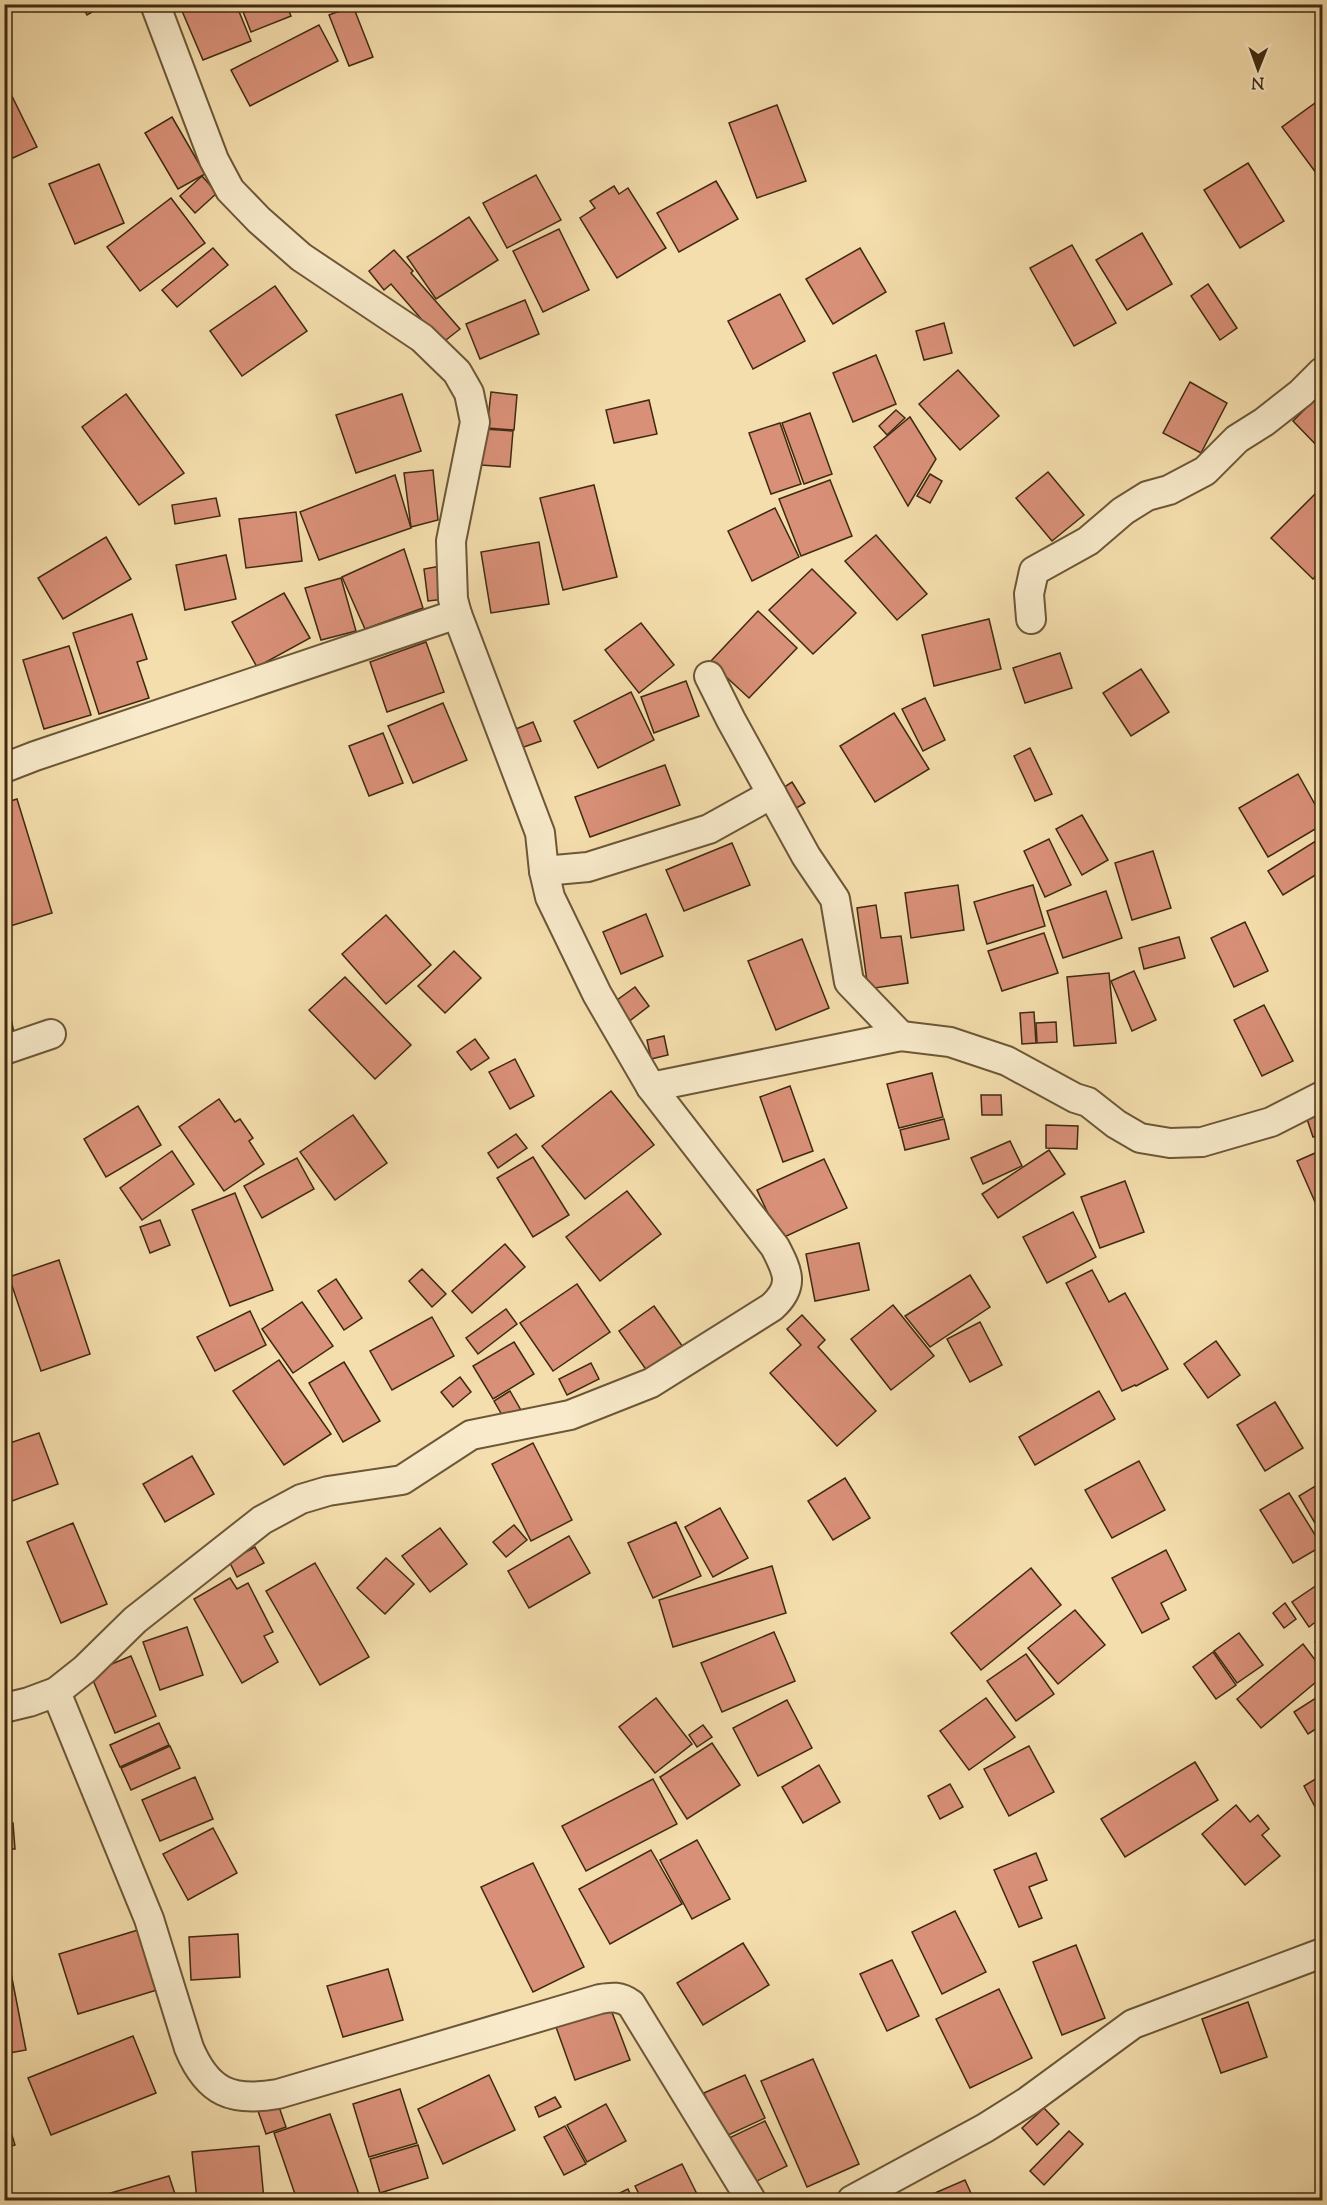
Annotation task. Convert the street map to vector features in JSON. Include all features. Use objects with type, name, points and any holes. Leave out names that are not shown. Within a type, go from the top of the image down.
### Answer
[{"type":"street","points":[[4,1708],[56,1692],[85,1669],[135,1620],[262,1521],[291,1504],[328,1491],[402,1479],[471,1435],[570,1414],[651,1383],[772,1307],[783,1297],[787,1287],[787,1275],[775,1247],[651,1088],[597,994],[550,897],[544,872],[540,833],[453,599],[451,541],[475,422],[469,393],[457,372],[422,338],[301,257],[259,220],[230,190],[214,160],[155,4]]},
{"type":"street","points":[[1031,619],[1029,594],[1035,572],[1088,541],[1123,511],[1148,496],[1170,490],[1205,471],[1237,439],[1301,393],[1323,372]]},
{"type":"street","points":[[4,768],[457,614]]},
{"type":"street","points":[[709,676],[806,855],[835,899],[849,982],[901,1036]]},
{"type":"street","points":[[544,872],[588,867],[709,829],[772,794]]},
{"type":"street","points":[[4,1050],[51,1034]]},
{"type":"street","points":[[651,1088],[901,1036],[950,1042],[1006,1061],[1075,1098],[1088,1102],[1116,1124],[1140,1138],[1170,1143],[1202,1142],[1271,1122],[1323,1096]]},
{"type":"street","points":[[56,1692],[149,1919],[189,2048],[197,2067],[215,2085],[237,2096],[255,2098],[278,2094],[600,1999],[623,1998],[631,2004],[751,2200]]},
{"type":"street","points":[[852,2200],[985,2128],[1028,2101],[1133,2024],[1323,1953]]},
{"type":"building","points":[[81,4],[106,4],[87,15]]},
{"type":"building","points":[[200,4],[236,4],[251,41],[203,60],[182,11]]},
{"type":"building","points":[[240,4],[286,4],[291,16],[251,32]]},
{"type":"building","points":[[353,6],[373,57],[349,66],[329,15]]},
{"type":"building","points":[[319,25],[338,61],[250,106],[231,70]]},
{"type":"building","points":[[4,80],[37,147],[4,162]]},
{"type":"building","points":[[1322,98],[1322,181],[1282,127]]},
{"type":"building","points":[[777,105],[806,181],[757,198],[729,123]]},
{"type":"building","points":[[172,117],[205,174],[178,189],[145,133]]},
{"type":"building","points":[[1248,163],[1284,221],[1240,248],[1204,190]]},
{"type":"building","points":[[99,164],[124,223],[75,244],[49,184]]},
{"type":"building","points":[[536,175],[561,220],[507,248],[483,203]]},
{"type":"building","points":[[202,176],[217,193],[195,213],[180,196]]},
{"type":"building","points":[[716,181],[738,219],[679,252],[657,213]]},
{"type":"building","points":[[614,186],[619,194],[628,188],[666,248],[617,278],[580,218],[595,208],[590,201]]},
{"type":"building","points":[[171,198],[205,243],[140,291],[107,247]]},
{"type":"building","points":[[469,217],[498,260],[436,299],[407,257]]},
{"type":"building","points":[[559,229],[589,290],[543,312],[513,251]]},
{"type":"building","points":[[1142,233],[1172,284],[1127,310],[1096,260]]},
{"type":"building","points":[[1072,245],[1116,323],[1074,346],[1030,268]]},
{"type":"building","points":[[213,248],[228,265],[177,307],[162,290]]},
{"type":"building","points":[[860,248],[886,292],[833,324],[806,279]]},
{"type":"building","points":[[394,250],[460,329],[442,343],[391,284],[384,290],[369,271]]},
{"type":"building","points":[[1208,284],[1237,328],[1220,340],[1191,296]]},
{"type":"building","points":[[275,286],[307,331],[242,376],[210,331]]},
{"type":"building","points":[[780,294],[805,341],[753,369],[728,321]]},
{"type":"building","points":[[525,300],[539,334],[480,359],[466,324]]},
{"type":"building","points":[[944,323],[952,353],[924,360],[916,331]]},
{"type":"building","points":[[876,355],[896,404],[853,422],[833,373]]},
{"type":"building","points":[[958,370],[999,416],[960,450],[919,404]]},
{"type":"building","points":[[1190,382],[1227,403],[1201,453],[1163,433]]},
{"type":"building","points":[[491,392],[517,395],[514,430],[487,428]]},
{"type":"building","points":[[126,394],[184,473],[139,505],[82,427]]},
{"type":"building","points":[[402,394],[421,451],[356,473],[336,415]]},
{"type":"building","points":[[1318,396],[1322,401],[1322,451],[1293,421]]},
{"type":"building","points":[[649,400],[657,434],[614,443],[606,410]]},
{"type":"building","points":[[896,410],[905,418],[887,435],[879,426]]},
{"type":"building","points":[[810,413],[832,474],[804,484],[782,423]]},
{"type":"building","points":[[910,417],[936,459],[908,506],[874,447]]},
{"type":"building","points":[[780,423],[801,484],[771,494],[749,433]]},
{"type":"building","points":[[484,429],[513,431],[510,467],[481,465]]},
{"type":"building","points":[[433,470],[438,520],[411,527],[404,473]]},
{"type":"building","points":[[1048,472],[1084,515],[1052,541],[1016,498]]},
{"type":"building","points":[[930,474],[942,481],[930,503],[917,496]]},
{"type":"building","points":[[395,475],[411,528],[319,560],[300,512]]},
{"type":"building","points":[[830,480],[852,536],[801,556],[779,499]]},
{"type":"building","points":[[594,485],[617,577],[563,590],[540,498]]},
{"type":"building","points":[[1317,492],[1322,497],[1322,570],[1313,579],[1271,538]]},
{"type":"building","points":[[216,498],[220,516],[175,524],[172,505]]},
{"type":"building","points":[[775,508],[799,557],[752,581],[728,531]]},
{"type":"building","points":[[296,512],[302,561],[246,568],[239,519]]},
{"type":"building","points":[[876,535],[927,594],[897,620],[845,561]]},
{"type":"building","points":[[106,537],[131,579],[63,619],[38,578]]},
{"type":"building","points":[[539,542],[549,604],[491,613],[481,552]]},
{"type":"building","points":[[404,549],[423,608],[365,629],[342,577]]},
{"type":"building","points":[[226,555],[236,599],[185,610],[176,565]]},
{"type":"building","points":[[441,566],[445,599],[428,601],[424,569]]},
{"type":"building","points":[[812,569],[856,613],[813,654],[769,610]]},
{"type":"building","points":[[341,578],[356,631],[321,640],[305,588]]},
{"type":"building","points":[[284,593],[310,638],[257,667],[232,622]]},
{"type":"building","points":[[758,611],[797,648],[749,698],[710,662]]},
{"type":"building","points":[[132,614],[147,659],[137,662],[149,698],[99,714],[73,633]]},
{"type":"building","points":[[989,619],[1001,669],[934,686],[922,635]]},
{"type":"building","points":[[641,623],[674,665],[639,693],[605,650]]},
{"type":"building","points":[[426,642],[444,692],[387,712],[370,662]]},
{"type":"building","points":[[69,646],[91,715],[44,729],[23,660]]},
{"type":"building","points":[[1060,653],[1072,688],[1025,703],[1013,668]]},
{"type":"building","points":[[1141,669],[1169,712],[1131,736],[1103,693]]},
{"type":"building","points":[[686,681],[699,716],[654,733],[641,697]]},
{"type":"building","points":[[631,692],[654,740],[598,768],[574,721]]},
{"type":"building","points":[[925,698],[945,740],[923,751],[902,709]]},
{"type":"building","points":[[443,703],[467,760],[413,783],[388,726]]},
{"type":"building","points":[[4,707],[8,737],[4,738]]},
{"type":"building","points":[[894,713],[929,769],[875,802],[840,746]]},
{"type":"building","points":[[533,722],[541,741],[518,749],[511,731]]},
{"type":"building","points":[[383,733],[403,783],[369,796],[349,746]]},
{"type":"building","points":[[1030,748],[1052,794],[1035,801],[1014,756]]},
{"type":"building","points":[[665,765],[680,805],[590,837],[575,797]]},
{"type":"building","points":[[1298,774],[1322,817],[1322,825],[1268,857],[1239,808]]},
{"type":"building","points":[[792,782],[805,803],[788,813],[775,793]]},
{"type":"building","points":[[17,799],[52,913],[4,928],[4,803]]},
{"type":"building","points":[[1082,815],[1108,860],[1082,875],[1056,829]]},
{"type":"building","points":[[1322,837],[1322,871],[1283,895],[1268,871]]},
{"type":"building","points":[[1049,839],[1071,885],[1045,897],[1024,851]]},
{"type":"building","points":[[732,843],[750,885],[684,911],[666,870]]},
{"type":"building","points":[[1153,851],[1171,908],[1132,920],[1115,863]]},
{"type":"building","points":[[958,885],[964,930],[911,938],[905,893]]},
{"type":"building","points":[[1033,885],[1045,926],[987,944],[974,902]]},
{"type":"building","points":[[1106,891],[1122,938],[1063,958],[1047,911]]},
{"type":"building","points":[[876,905],[881,938],[901,936],[908,983],[868,989],[857,908]]},
{"type":"building","points":[[646,914],[663,956],[621,974],[603,932]]},
{"type":"building","points":[[386,915],[431,965],[386,1004],[342,954]]},
{"type":"building","points":[[1245,922],[1268,971],[1234,987],[1211,938]]},
{"type":"building","points":[[1044,933],[1058,973],[1002,991],[988,951]]},
{"type":"building","points":[[1179,937],[1185,958],[1144,969],[1139,948]]},
{"type":"building","points":[[802,939],[829,1008],[776,1030],[748,961]]},
{"type":"building","points":[[454,951],[481,978],[445,1013],[418,986]]},
{"type":"building","points":[[1134,971],[1156,1020],[1132,1031],[1111,981]]},
{"type":"building","points":[[1109,973],[1116,1043],[1074,1046],[1067,977]]},
{"type":"building","points":[[345,977],[411,1045],[375,1079],[309,1010]]},
{"type":"building","points":[[4,985],[14,1033],[4,1035]]},
{"type":"building","points":[[635,987],[649,1006],[627,1023],[613,1003]]},
{"type":"building","points":[[1264,1005],[1293,1061],[1262,1076],[1234,1020]]},
{"type":"building","points":[[1034,1012],[1036,1043],[1022,1044],[1020,1013]]},
{"type":"building","points":[[1056,1022],[1057,1042],[1037,1043],[1036,1023]]},
{"type":"building","points":[[664,1036],[668,1055],[651,1059],[647,1040]]},
{"type":"building","points":[[475,1039],[489,1058],[471,1070],[457,1052]]},
{"type":"building","points":[[515,1059],[534,1096],[510,1109],[489,1072]]},
{"type":"building","points":[[932,1073],[943,1117],[899,1128],[887,1084]]},
{"type":"building","points":[[790,1086],[813,1151],[783,1162],[760,1097]]},
{"type":"building","points":[[611,1091],[654,1145],[585,1199],[542,1146]]},
{"type":"building","points":[[981,1095],[1001,1095],[1002,1115],[982,1115]]},
{"type":"building","points":[[219,1099],[235,1122],[240,1119],[253,1138],[249,1141],[264,1164],[224,1191],[179,1127]]},
{"type":"building","points":[[138,1106],[161,1145],[106,1177],[84,1139]]},
{"type":"building","points":[[1322,1111],[1322,1134],[1313,1137],[1306,1116]]},
{"type":"building","points":[[353,1115],[387,1163],[335,1200],[300,1152]]},
{"type":"building","points":[[944,1119],[949,1139],[905,1150],[900,1130]]},
{"type":"building","points":[[1046,1125],[1078,1126],[1077,1149],[1046,1148]]},
{"type":"building","points":[[516,1134],[527,1148],[498,1168],[488,1153]]},
{"type":"building","points":[[1010,1141],[1022,1166],[983,1184],[971,1158]]},
{"type":"building","points":[[1049,1150],[1065,1174],[998,1218],[982,1194]]},
{"type":"building","points":[[1322,1150],[1322,1218],[1297,1161]]},
{"type":"building","points":[[172,1151],[194,1184],[142,1220],[120,1188]]},
{"type":"building","points":[[533,1157],[569,1215],[533,1237],[497,1178]]},
{"type":"building","points":[[297,1158],[314,1189],[262,1218],[244,1186]]},
{"type":"building","points":[[824,1159],[847,1208],[780,1239],[757,1190]]},
{"type":"building","points":[[1125,1181],[1144,1232],[1100,1248],[1081,1197]]},
{"type":"building","points":[[627,1191],[661,1234],[600,1281],[566,1237]]},
{"type":"building","points":[[235,1193],[273,1290],[230,1306],[192,1210]]},
{"type":"building","points":[[1073,1212],[1096,1257],[1047,1283],[1023,1237]]},
{"type":"building","points":[[160,1220],[170,1245],[150,1253],[140,1227]]},
{"type":"building","points":[[859,1243],[869,1290],[815,1301],[806,1254]]},
{"type":"building","points":[[505,1244],[525,1267],[472,1313],[452,1291]]},
{"type":"building","points":[[59,1260],[90,1354],[41,1371],[9,1277]]},
{"type":"building","points":[[422,1269],[446,1294],[432,1307],[409,1281]]},
{"type":"building","points":[[1092,1270],[1109,1302],[1125,1293],[1168,1369],[1122,1391],[1066,1283]]},
{"type":"building","points":[[970,1275],[990,1307],[930,1347],[905,1316]]},
{"type":"building","points":[[336,1279],[362,1318],[344,1330],[318,1291]]},
{"type":"building","points":[[577,1284],[610,1332],[553,1371],[520,1323]]},
{"type":"building","points":[[302,1302],[333,1346],[293,1373],[262,1329]]},
{"type":"building","points":[[893,1305],[934,1356],[891,1390],[851,1339]]},
{"type":"building","points":[[654,1306],[683,1347],[647,1371],[619,1331]]},
{"type":"building","points":[[506,1309],[517,1324],[478,1354],[466,1338]]},
{"type":"building","points":[[250,1311],[266,1345],[215,1371],[197,1337]]},
{"type":"building","points":[[802,1315],[825,1340],[818,1347],[876,1411],[837,1446],[770,1373],[801,1345],[787,1329]]},
{"type":"building","points":[[432,1317],[454,1356],[392,1390],[370,1351]]},
{"type":"building","points":[[980,1322],[1002,1365],[970,1382],[947,1339]]},
{"type":"building","points":[[4,1329],[11,1367],[4,1368]]},
{"type":"building","points":[[1216,1341],[1240,1375],[1208,1398],[1184,1364]]},
{"type":"building","points":[[514,1342],[534,1374],[493,1399],[473,1366]]},
{"type":"building","points":[[279,1360],[331,1434],[284,1465],[233,1391]]},
{"type":"building","points":[[344,1362],[380,1421],[343,1442],[309,1383]]},
{"type":"building","points":[[591,1363],[599,1379],[567,1395],[559,1379]]},
{"type":"building","points":[[460,1377],[471,1392],[453,1407],[441,1392]]},
{"type":"building","points":[[510,1391],[522,1412],[506,1422],[494,1401]]},
{"type":"building","points":[[1099,1391],[1115,1419],[1035,1465],[1019,1437]]},
{"type":"building","points":[[1275,1402],[1303,1448],[1265,1471],[1237,1425]]},
{"type":"building","points":[[39,1433],[58,1484],[4,1504],[4,1445]]},
{"type":"building","points":[[533,1443],[572,1520],[531,1541],[492,1464]]},
{"type":"building","points":[[192,1456],[214,1494],[165,1522],[143,1484]]},
{"type":"building","points":[[1139,1461],[1165,1510],[1112,1538],[1085,1490]]},
{"type":"building","points":[[845,1478],[870,1518],[833,1540],[808,1501]]},
{"type":"building","points":[[1322,1482],[1322,1535],[1299,1496]]},
{"type":"building","points":[[1289,1493],[1322,1546],[1293,1563],[1260,1510]]},
{"type":"building","points":[[720,1508],[748,1558],[713,1577],[685,1527]]},
{"type":"building","points":[[676,1522],[701,1576],[653,1598],[628,1543]]},
{"type":"building","points":[[73,1523],[107,1604],[61,1623],[27,1542]]},
{"type":"building","points":[[514,1525],[527,1540],[506,1557],[493,1542]]},
{"type":"building","points":[[440,1528],[467,1564],[430,1592],[402,1556]]},
{"type":"building","points":[[569,1536],[590,1573],[529,1608],[508,1571]]},
{"type":"building","points":[[255,1547],[264,1563],[237,1577],[229,1561]]},
{"type":"building","points":[[1166,1550],[1186,1590],[1161,1603],[1169,1619],[1142,1633],[1112,1578]]},
{"type":"building","points":[[386,1558],[414,1584],[385,1614],[357,1588]]},
{"type":"building","points":[[315,1563],[369,1657],[320,1685],[266,1591]]},
{"type":"building","points":[[772,1566],[786,1613],[673,1647],[659,1600]]},
{"type":"building","points":[[1031,1568],[1061,1605],[981,1670],[951,1633]]},
{"type":"building","points":[[230,1578],[237,1589],[248,1583],[273,1632],[264,1636],[278,1662],[242,1683],[194,1599]]},
{"type":"building","points":[[1317,1585],[1322,1594],[1322,1617],[1309,1627],[1292,1602]]},
{"type":"building","points":[[1285,1603],[1296,1619],[1284,1628],[1273,1613]]},
{"type":"building","points":[[1075,1610],[1105,1645],[1058,1684],[1028,1648]]},
{"type":"building","points":[[187,1627],[203,1675],[160,1690],[143,1642]]},
{"type":"building","points":[[774,1632],[795,1681],[722,1712],[701,1663]]},
{"type":"building","points":[[1239,1633],[1263,1665],[1237,1683],[1214,1651]]},
{"type":"building","points":[[1322,1636],[1322,1650],[1315,1642]]},
{"type":"building","points":[[1303,1644],[1322,1669],[1322,1677],[1261,1728],[1237,1699]]},
{"type":"building","points":[[1213,1652],[1236,1685],[1216,1699],[1193,1667]]},
{"type":"building","points":[[1026,1654],[1054,1694],[1016,1721],[987,1681]]},
{"type":"building","points":[[131,1656],[156,1716],[115,1733],[90,1673]]},
{"type":"building","points":[[1322,1694],[1322,1725],[1308,1734],[1294,1712]]},
{"type":"building","points":[[656,1698],[692,1744],[655,1773],[619,1727]]},
{"type":"building","points":[[986,1698],[1015,1737],[969,1770],[940,1731]]},
{"type":"building","points":[[787,1700],[812,1748],[758,1776],[733,1728]]},
{"type":"building","points":[[159,1723],[169,1745],[120,1767],[110,1745]]},
{"type":"building","points":[[703,1725],[712,1737],[697,1747],[689,1735]]},
{"type":"building","points":[[712,1743],[740,1785],[687,1819],[660,1777]]},
{"type":"building","points":[[170,1746],[180,1768],[131,1790],[121,1768]]},
{"type":"building","points":[[1029,1746],[1054,1792],[1009,1816],[984,1769]]},
{"type":"building","points":[[1195,1762],[1218,1800],[1125,1857],[1101,1819]]},
{"type":"building","points":[[819,1765],[840,1802],[803,1823],[782,1787]]},
{"type":"building","points":[[1322,1775],[1322,1820],[1304,1786]]},
{"type":"building","points":[[195,1777],[213,1819],[160,1841],[142,1800]]},
{"type":"building","points":[[653,1779],[677,1824],[586,1871],[562,1826]]},
{"type":"building","points":[[950,1784],[963,1807],[940,1819],[928,1796]]},
{"type":"building","points":[[1236,1805],[1250,1822],[1258,1815],[1269,1829],[1262,1835],[1280,1856],[1245,1885],[1202,1834]]},
{"type":"building","points":[[4,1823],[13,1823],[15,1849],[4,1849]]},
{"type":"building","points":[[213,1828],[237,1873],[188,1900],[163,1854]]},
{"type":"building","points":[[697,1840],[730,1899],[692,1919],[660,1860]]},
{"type":"building","points":[[651,1850],[682,1904],[610,1944],[579,1889]]},
{"type":"building","points":[[1036,1853],[1047,1880],[1029,1887],[1042,1918],[1019,1927],[994,1870]]},
{"type":"building","points":[[533,1863],[584,1967],[533,1992],[481,1887]]},
{"type":"building","points":[[955,1911],[986,1972],[942,1994],[912,1932]]},
{"type":"building","points":[[138,1930],[157,1990],[78,2014],[59,1954]]},
{"type":"building","points":[[238,1934],[240,1977],[191,1980],[189,1937]]},
{"type":"building","points":[[743,1943],[769,1985],[703,2025],[677,1983]]},
{"type":"building","points":[[1076,1945],[1105,2018],[1062,2035],[1033,1962]]},
{"type":"building","points":[[892,1960],[919,2016],[887,2031],[860,1974]]},
{"type":"building","points":[[10,1968],[26,2050],[4,2054],[4,1969]]},
{"type":"building","points":[[388,1969],[403,2020],[343,2037],[327,1986]]},
{"type":"building","points":[[999,1989],[1032,2058],[970,2088],[936,2019]]},
{"type":"building","points":[[1248,2002],[1267,2057],[1221,2073],[1202,2019]]},
{"type":"building","points":[[610,2007],[630,2060],[575,2080],[556,2027]]},
{"type":"building","points":[[133,2036],[156,2093],[51,2135],[28,2078]]},
{"type":"building","points":[[813,2059],[859,2164],[807,2187],[761,2081]]},
{"type":"building","points":[[489,2075],[515,2130],[443,2164],[418,2109]]},
{"type":"building","points":[[745,2075],[765,2118],[724,2137],[704,2093]]},
{"type":"building","points":[[400,2089],[417,2143],[369,2157],[353,2104]]},
{"type":"building","points":[[555,2097],[561,2107],[539,2117],[535,2107]]},
{"type":"building","points":[[278,2104],[286,2127],[266,2134],[258,2111]]},
{"type":"building","points":[[606,2104],[626,2141],[587,2162],[567,2125]]},
{"type":"building","points":[[1044,2108],[1059,2124],[1037,2145],[1022,2128]]},
{"type":"building","points":[[4,2110],[15,2145],[4,2148]]},
{"type":"building","points":[[330,2114],[361,2200],[297,2200],[274,2133]]},
{"type":"building","points":[[765,2121],[787,2166],[751,2184],[729,2138]]},
{"type":"building","points":[[565,2126],[586,2164],[564,2175],[544,2137]]},
{"type":"building","points":[[1069,2131],[1083,2144],[1044,2185],[1030,2171]]},
{"type":"building","points":[[418,2145],[428,2178],[380,2193],[370,2159]]},
{"type":"building","points":[[259,2146],[264,2200],[197,2200],[192,2152]]},
{"type":"building","points":[[682,2164],[700,2200],[642,2200],[635,2186]]},
{"type":"building","points":[[169,2176],[177,2200],[87,2200]]},
{"type":"building","points":[[965,2180],[974,2200],[921,2199]]},
{"type":"building","points":[[628,2189],[633,2200],[605,2200]]}]
